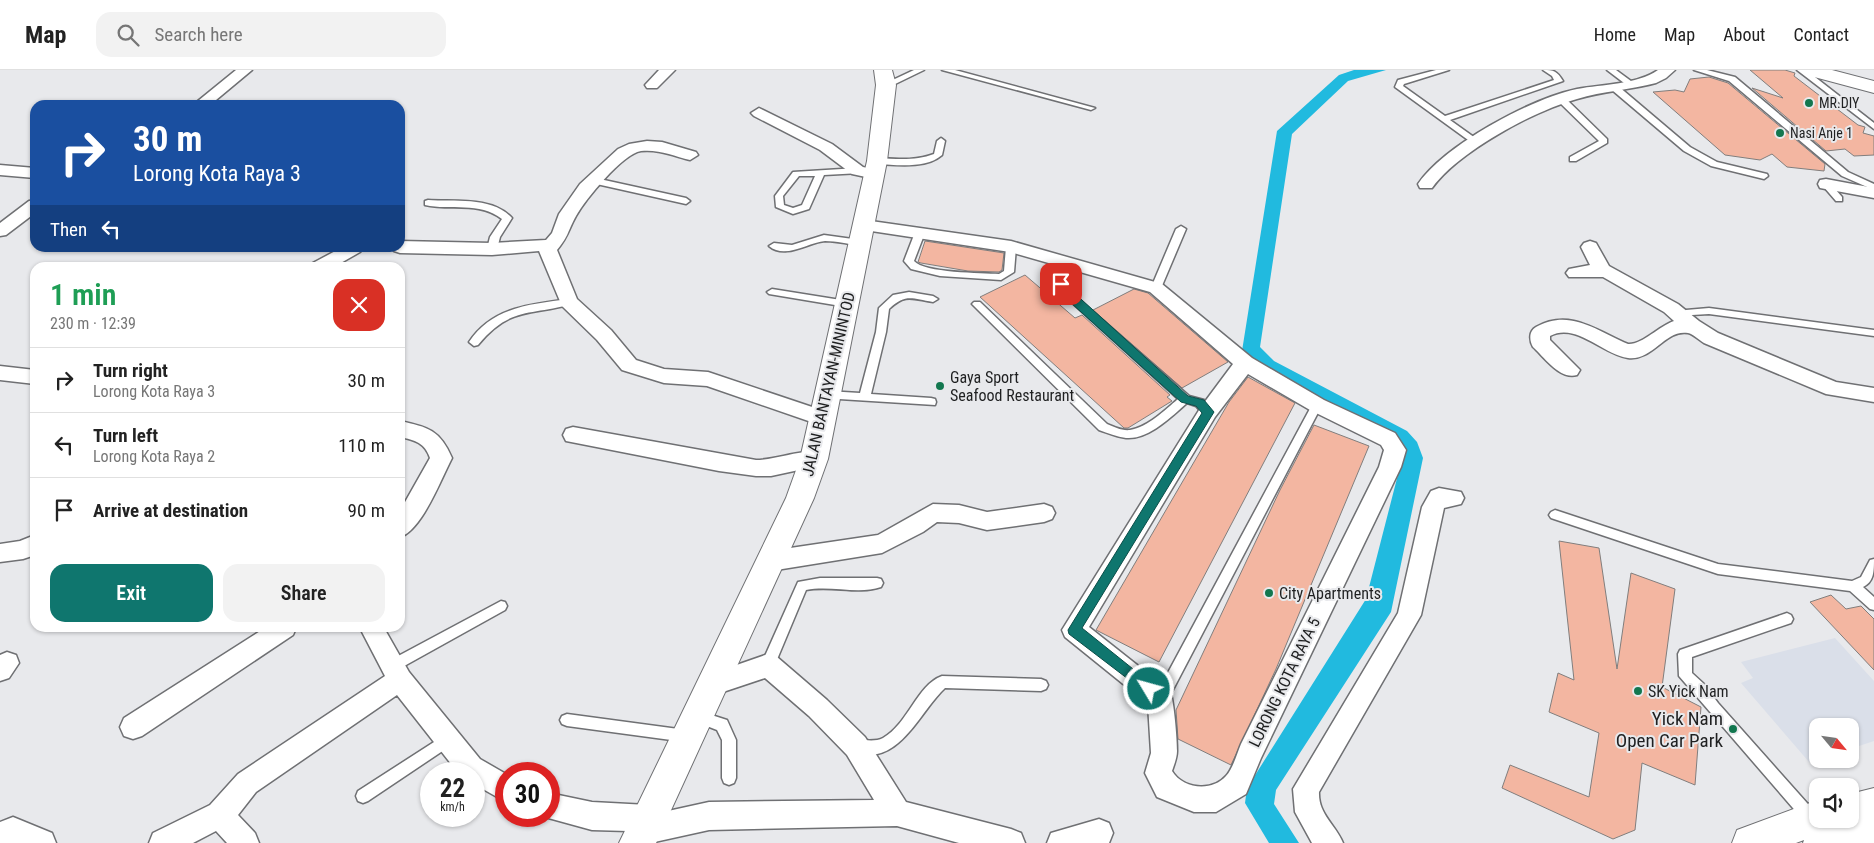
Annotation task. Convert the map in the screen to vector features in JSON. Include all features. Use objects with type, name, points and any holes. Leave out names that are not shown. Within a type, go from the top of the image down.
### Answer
[{"type":"main road","points":[[1818,73],[1874,87]]},
{"type":"main road","points":[[1818,73],[1874,96]]},
{"type":"main road","name":"JALAN BANTAYAN-MININTOD","points":[[642,831],[800,498],[814,459],[862,234],[870,169],[885,77]]},
{"type":"main road","points":[[1859,808],[1874,805]]},
{"type":"main road","points":[[1859,827],[1874,827]]},
{"type":"main road","points":[[1750,843],[1809,828]]},
{"type":"street","points":[[207,100],[245,70]]},
{"type":"street","points":[[652,85],[668,70]]},
{"type":"street","points":[[1426,184],[1436,170],[1475,142],[1562,99],[1631,84],[1664,74],[1668,70]]},
{"type":"street","points":[[759,113],[870,169]]},
{"type":"street","points":[[548,249],[560,235],[568,214],[578,203],[586,188],[624,152],[635,147],[662,147],[690,155]]},
{"type":"street","points":[[0,170],[30,173]]},
{"type":"street","points":[[1826,184],[1874,193]]},
{"type":"street","points":[[0,231],[30,210]]},
{"type":"street","points":[[862,234],[919,235],[1011,247],[1156,288]]},
{"type":"street","points":[[405,245],[492,248],[538,244],[548,249],[569,302],[604,335],[628,365],[664,376],[708,379],[825,407]]},
{"type":"street","points":[[1590,247],[1602,270],[1711,338],[1820,385],[1833,389],[1874,395]]},
{"type":"street","points":[[328,262],[347,252]]},
{"type":"street","points":[[1575,273],[1602,270]]},
{"type":"street","name":"LORONG KOTA RAYA 5","points":[[1156,288],[1244,363],[1317,405],[1388,439],[1395,450],[1390,467],[1250,753],[1237,785],[1216,800],[1194,799],[1167,788],[1158,773],[1164,753],[1160,713],[1162,699]]},
{"type":"street","points":[[1570,370],[1540,342],[1540,333],[1557,325],[1567,324],[1618,348],[1632,351],[1648,345],[1660,334],[1687,322]]},
{"type":"street","points":[[1162,699],[1097,650],[1074,630],[1208,412],[1244,363]]},
{"type":"street","points":[[0,373],[30,376]]},
{"type":"street","points":[[405,430],[426,434],[438,448],[441,458],[405,521]]},
{"type":"street","points":[[573,435],[682,454],[719,463],[756,468],[771,468],[814,459]]},
{"type":"street","points":[[1329,843],[1309,817],[1304,802],[1306,789],[1409,615],[1433,507],[1439,497],[1453,498]]},
{"type":"street","points":[[770,562],[882,544],[915,526],[933,513],[959,514],[987,521],[1044,513]]},
{"type":"street","points":[[0,553],[23,550],[30,546]]},
{"type":"street","points":[[133,727],[278,632]]},
{"type":"street","points":[[374,632],[396,673],[471,768],[495,782]]},
{"type":"street","points":[[711,685],[748,674],[768,664],[818,708],[856,746],[897,813]]},
{"type":"street","points":[[163,843],[220,815],[247,783],[396,673]]},
{"type":"street","points":[[560,809],[642,831],[709,816],[897,813],[1011,843]]},
{"type":"street","points":[[220,815],[245,843]]},
{"type":"street","points":[[0,836],[13,832],[42,843]]},
{"type":"street","points":[[1061,843],[1099,833]]},
{"type":"lane","points":[[885,77],[920,70]]},
{"type":"lane","points":[[946,70],[1091,108]]},
{"type":"lane","points":[[1445,70],[1398,85],[1475,142]]},
{"type":"lane","points":[[1444,119],[1559,81],[1555,74],[1548,70]]},
{"type":"lane","points":[[1610,70],[1631,84]]},
{"type":"lane","points":[[1698,70],[1726,77],[1738,83],[1845,174],[1874,187]]},
{"type":"lane","points":[[1801,70],[1874,127]]},
{"type":"lane","points":[[1615,88],[1687,149],[1714,164],[1764,176]]},
{"type":"lane","points":[[1562,99],[1604,141],[1573,159]]},
{"type":"lane","points":[[820,172],[820,179],[806,206],[793,210],[780,207],[779,196],[783,188],[796,174],[820,172],[870,169],[916,163],[929,160],[938,155],[941,141]]},
{"type":"lane","points":[[595,181],[686,201]]},
{"type":"lane","points":[[1826,184],[1839,199]]},
{"type":"lane","points":[[428,203],[486,207],[502,213],[508,218],[495,237],[492,248]]},
{"type":"lane","points":[[1156,288],[1181,229]]},
{"type":"lane","points":[[774,246],[792,248],[824,238],[862,234]]},
{"type":"lane","points":[[919,235],[909,261],[914,267],[940,273],[1001,277],[1009,272],[1011,247]]},
{"type":"lane","points":[[1070,264],[1061,284],[1074,300],[1185,399],[1200,403],[1208,412]]},
{"type":"lane","points":[[772,292],[847,304]]},
{"type":"lane","points":[[865,396],[881,332],[884,308],[896,297],[909,295],[933,299]]},
{"type":"lane","points":[[474,342],[485,327],[507,312],[569,302]]},
{"type":"lane","points":[[977,304],[1103,427],[1121,433],[1134,433],[1167,414],[1185,399]]},
{"type":"lane","points":[[1687,322],[1690,312],[1709,312],[1874,333]]},
{"type":"lane","points":[[825,407],[865,396],[931,402]]},
{"type":"lane","points":[[1162,699],[1317,405]]},
{"type":"lane","points":[[1555,515],[1718,569],[1853,586],[1865,581],[1874,564]]},
{"type":"lane","points":[[768,664],[802,586],[817,582],[859,586],[877,583]]},
{"type":"lane","points":[[1853,586],[1874,605]]},
{"type":"lane","points":[[396,673],[501,606]]},
{"type":"lane","points":[[1787,620],[1685,654],[1686,676],[1699,688],[1713,707],[1809,817]]},
{"type":"lane","points":[[856,746],[871,750],[884,745],[900,734],[932,689],[942,682],[1041,685]]},
{"type":"lane","points":[[567,720],[692,726],[722,725],[729,740],[729,778]]},
{"type":"lane","points":[[364,796],[448,739]]},
{"type":"shaded area","points":[[1835,638],[1874,681],[1874,741],[1859,746],[1859,718],[1809,718],[1809,762],[1741,683],[1753,678],[1741,662]]},
{"type":"water","points":[[1354,70],[1386,70],[1348,81],[1292,134],[1260,347],[1274,361],[1407,431],[1417,442],[1423,458],[1391,612],[1276,790],[1274,804],[1299,843],[1269,843],[1245,803],[1247,788],[1366,599],[1403,455],[1257,366],[1242,351],[1277,131],[1339,75]]},
{"type":"building","name":"MR.DIY","points":[[1750,70],[1785,70],[1795,73],[1794,76],[1858,125],[1865,127],[1863,133],[1874,136],[1874,155],[1854,156],[1845,149],[1826,151],[1752,88],[1783,98]]},
{"type":"building","points":[[1709,77],[1728,83],[1825,164],[1824,171],[1787,167],[1772,154],[1760,160],[1725,155],[1653,92],[1675,90],[1684,92],[1690,79]]},
{"type":"building","points":[[925,241],[1004,253],[1002,270],[999,272],[968,271],[918,262]]},
{"type":"building","points":[[1025,275],[1075,318],[1082,315],[1170,395],[1167,397],[1172,401],[1128,428],[1124,428],[980,297]]},
{"type":"building","points":[[1134,289],[1148,293],[1228,362],[1182,388],[1093,310]]},
{"type":"building","points":[[1248,377],[1295,403],[1159,662],[1096,630],[1229,402]]},
{"type":"building","name":"City Apartments","points":[[1314,425],[1369,446],[1276,669],[1231,765],[1178,739],[1176,710],[1280,490]]},
{"type":"building","name":"SK Yick Nam","points":[[1559,541],[1599,548],[1617,669],[1631,573],[1675,589],[1662,687],[1701,707],[1695,785],[1642,763],[1635,830],[1613,839],[1502,788],[1510,765],[1589,797],[1599,733],[1549,712],[1558,673],[1574,680]]},
{"type":"building","points":[[1831,595],[1846,609],[1861,606],[1874,619],[1874,670],[1810,602]]},
{"type":"place","name":"MR.DIY","points":[[1809,103]]},
{"type":"place","name":"Nasi Anje 1","points":[[1780,133]]},
{"type":"place","name":"Gaya Sport Seafood Restaurant","points":[[940,386]]},
{"type":"place","name":"City Apartments","points":[[1269,593]]},
{"type":"place","name":"SK Yick Nam","points":[[1638,691]]},
{"type":"place","name":"Yick Nam Open Car Park","points":[[1733,729]]},
{"type":"route","points":[[1061,284],[1074,300],[1185,399],[1200,403],[1208,412],[1074,630],[1149,689]]}]
